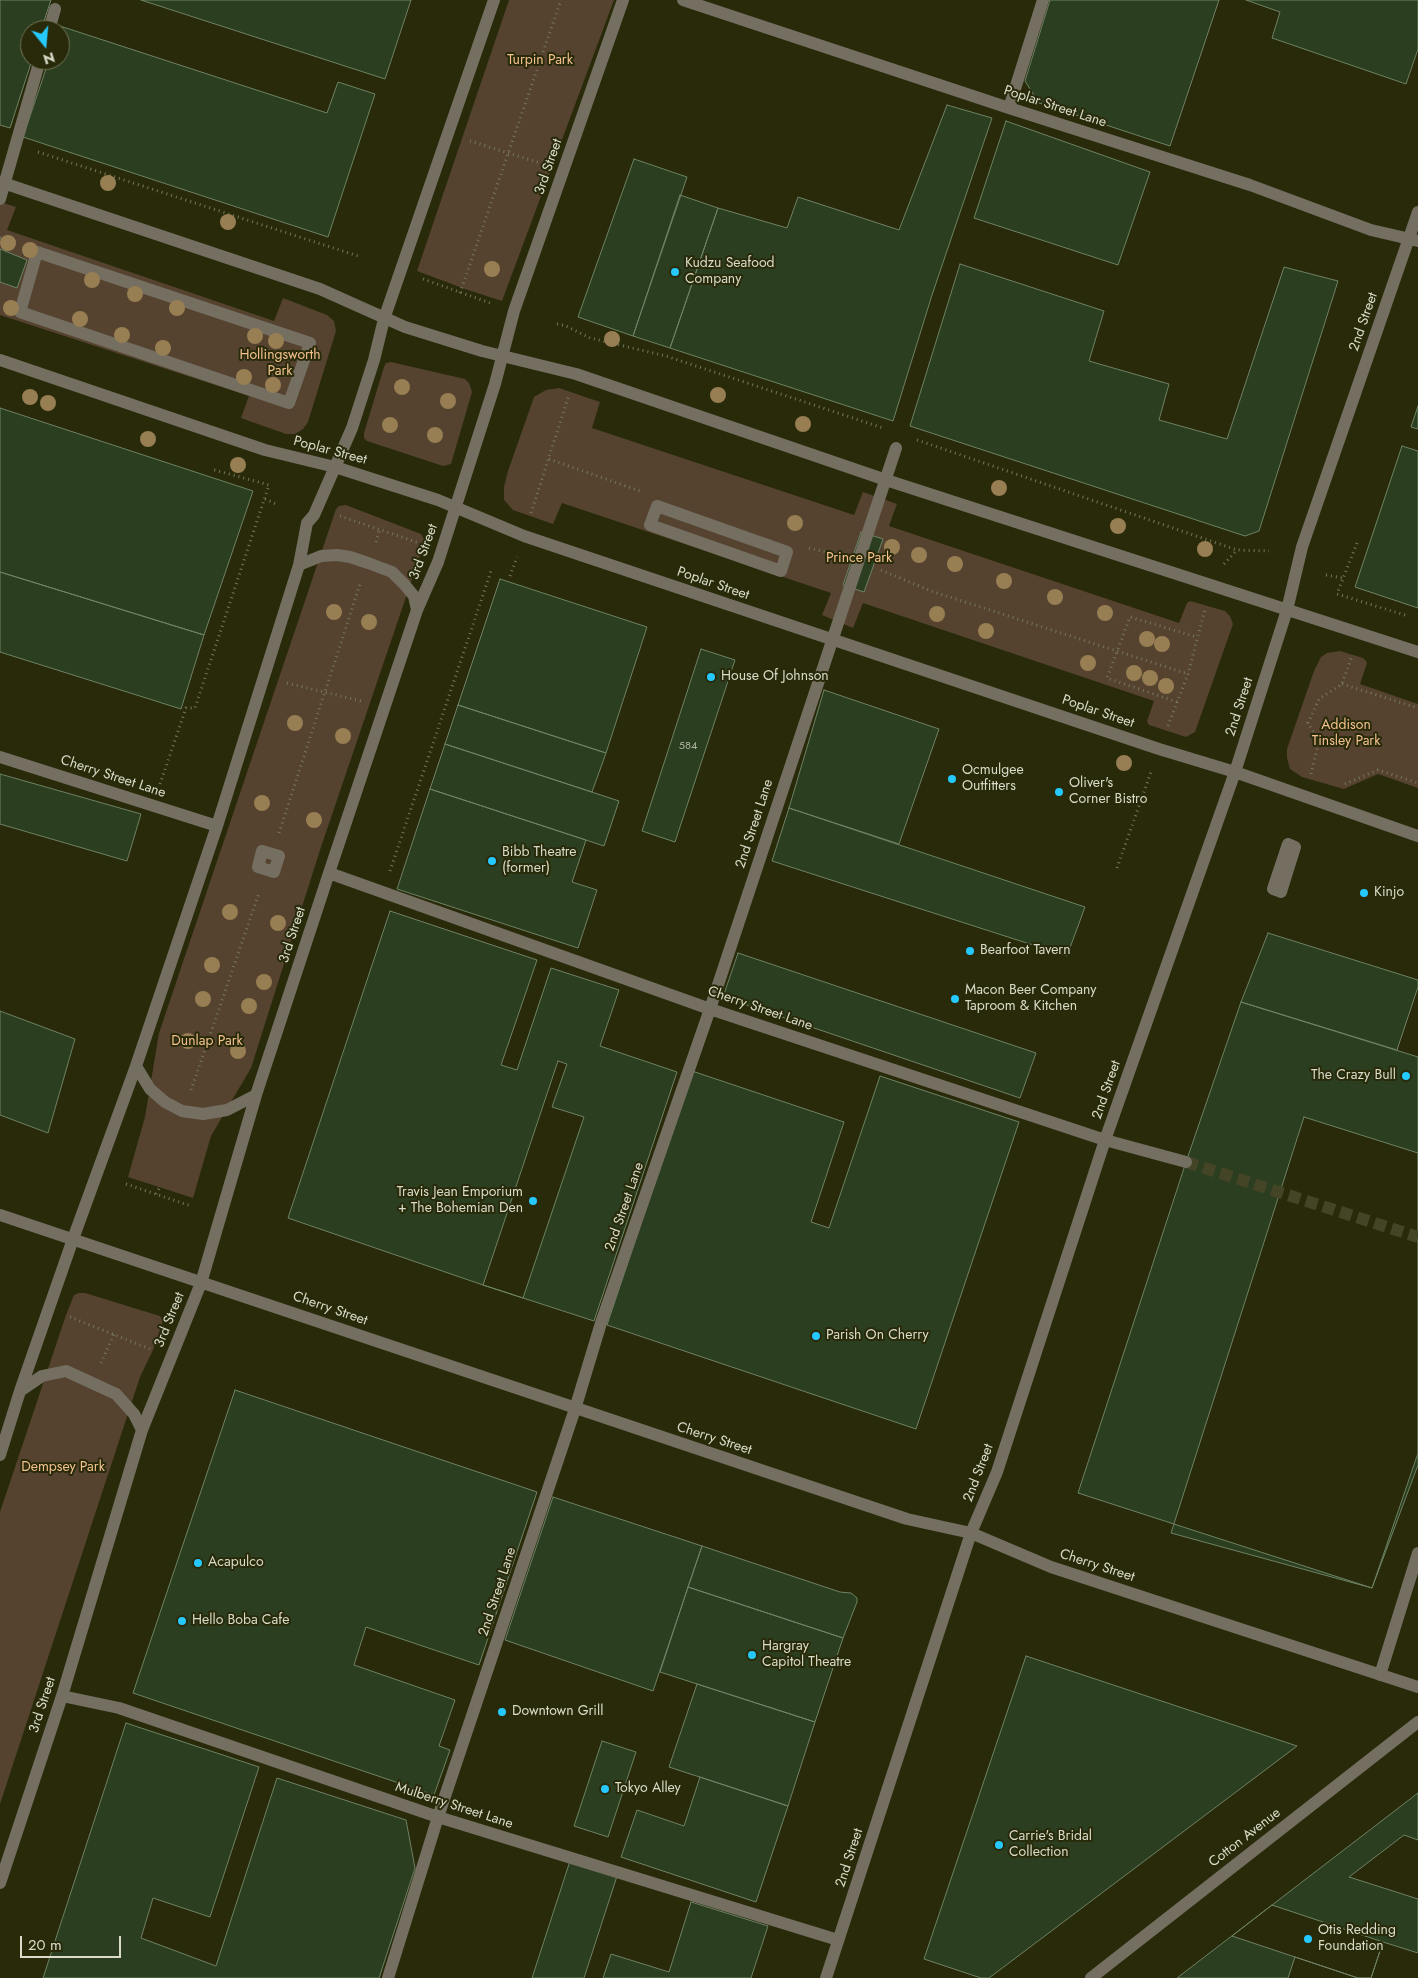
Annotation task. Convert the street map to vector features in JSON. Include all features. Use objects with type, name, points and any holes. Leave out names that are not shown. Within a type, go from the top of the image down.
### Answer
[{"type":"street","points":[[0,1454],[73,1239],[136,1066],[217,826],[299,565],[307,523],[314,515],[352,428],[374,360],[384,319],[494,0]]},
{"type":"street","name":"3rd Street","points":[[0,1883],[62,1696],[142,1430],[201,1283],[256,1095],[329,873],[417,610],[438,562],[503,356],[514,311],[623,0]]},
{"type":"street","name":"Poplar Street Lane","points":[[683,0],[1250,186],[1371,230],[1414,240]]},
{"type":"street","points":[[1009,108],[1043,0]]},
{"type":"street","points":[[52,20],[55,9]]},
{"type":"street","points":[[0,199],[2,183],[16,145],[37,70]]},
{"type":"street","points":[[2,183],[320,289],[384,319],[482,351],[576,374],[886,480],[1418,652]]},
{"type":"street","name":"2nd Street","points":[[826,1978],[971,1533],[997,1472],[1105,1140],[1235,772],[1287,610],[1302,546],[1414,240],[1418,212]]},
{"type":"street","points":[[37,252],[310,343],[289,403],[20,312],[37,252]]},
{"type":"street","name":"Poplar Street","points":[[0,360],[265,450],[335,466],[456,507],[524,536],[1159,749],[1235,772],[1418,836]]},
{"type":"street","name":"2nd Street Lane","points":[[388,1978],[438,1817],[575,1408],[601,1323],[710,1008],[896,448]]},
{"type":"street","points":[[657,506],[787,552],[780,572],[650,526],[657,506]]},
{"type":"street","points":[[299,565],[321,556],[338,555],[350,556],[392,572],[414,596],[417,610]]},
{"type":"street","name":"Cherry Street Lane","points":[[0,757],[217,826]]},
{"type":"street","name":"Cherry Street Lane","points":[[329,873],[710,1008],[1105,1140],[1186,1162]]},
{"type":"street","points":[[136,1066],[150,1089],[165,1102],[182,1111],[203,1114],[227,1110],[256,1095]]},
{"type":"street","name":"Cherry Street","points":[[0,1215],[908,1519],[971,1533],[1051,1567],[1418,1687]]},
{"type":"street","points":[[20,1391],[42,1376],[66,1371],[116,1394],[134,1414],[142,1430]]},
{"type":"street","points":[[1380,1675],[1418,1553]]},
{"type":"street","name":"Mulberry Street Lane","points":[[62,1696],[119,1708],[438,1817],[838,1940]]},
{"type":"street","name":"Cotton Avenue","points":[[1091,1978],[1418,1722]]},
{"type":"path","points":[[460,293],[561,0]]},
{"type":"path","points":[[462,138],[543,164]]},
{"type":"path","points":[[16,145],[361,258]]},
{"type":"path","points":[[415,276],[500,307]]},
{"type":"path","points":[[530,517],[570,392]]},
{"type":"path","points":[[158,790],[186,708],[195,708],[269,486],[211,469]]},
{"type":"path","points":[[265,499],[276,504]]},
{"type":"path","points":[[334,514],[424,544]]},
{"type":"path","points":[[375,548],[380,528]]},
{"type":"path","points":[[1357,543],[1337,594],[1408,616]]},
{"type":"path","points":[[1220,569],[1236,550]]},
{"type":"path","points":[[510,576],[518,554]]},
{"type":"path","points":[[389,876],[491,571]]},
{"type":"path","points":[[277,841],[363,575]]},
{"type":"path","points":[[1326,575],[1342,578]]},
{"type":"path","points":[[1166,731],[1188,674],[1206,606]]},
{"type":"path","points":[[1177,702],[1107,678],[1130,617],[1197,638]]},
{"type":"path","points":[[1319,777],[1310,776],[1319,741],[1308,723],[1319,699],[1342,684],[1352,655]]},
{"type":"path","points":[[279,681],[370,703]]},
{"type":"path","points":[[1342,684],[1418,708]]},
{"type":"path","points":[[1117,868],[1152,769]]},
{"type":"path","points":[[1336,782],[1344,784],[1378,770],[1418,783]]},
{"type":"path","points":[[190,1093],[261,890]]},
{"type":"path","points":[[126,1184],[191,1206]]},
{"type":"path","points":[[156,1194],[160,1187]]},
{"type":"path","points":[[66,1315],[153,1350]]},
{"type":"path","points":[[97,1370],[114,1334]]},
{"type":"green space","name":"Turpin Park","points":[[509,0],[614,0],[502,301],[417,271]]},
{"type":"green space","name":"Hollingsworth Park","points":[[0,202],[16,207],[7,230],[274,321],[283,298],[327,315],[334,321],[336,331],[308,422],[303,429],[295,434],[286,434],[241,418],[249,396],[0,315]]},
{"type":"green space","points":[[391,362],[465,379],[469,383],[472,392],[451,464],[443,466],[367,441],[364,438],[384,367],[386,363]]},
{"type":"green space","name":"Prince Park","points":[[559,388],[600,402],[592,428],[854,515],[863,492],[897,504],[889,526],[1179,623],[1187,603],[1190,601],[1225,611],[1230,616],[1233,624],[1195,732],[1186,737],[1149,725],[1147,721],[1154,701],[863,603],[853,628],[822,615],[831,593],[562,503],[553,524],[513,510],[504,500],[504,487],[534,397],[546,390]]},
{"type":"green space","name":"Dunlap Park","points":[[346,505],[421,534],[425,541],[320,850],[251,1068],[211,1136],[193,1198],[128,1177],[145,1117],[159,1033],[336,509],[339,506]]},
{"type":"green space","name":"Addison Tinsley Park","points":[[1340,651],[1363,658],[1366,661],[1360,684],[1418,704],[1418,788],[1378,774],[1344,789],[1302,777],[1290,769],[1287,749],[1314,671],[1321,657],[1327,653]]},
{"type":"green space","name":"Dempsey Park","points":[[85,1293],[160,1316],[163,1321],[153,1350],[140,1377],[0,1804],[0,1512],[66,1315],[74,1295]]},
{"type":"building","points":[[0,0],[51,0],[44,20],[20,20],[20,70],[29,70],[10,128],[0,125]]},
{"type":"building","points":[[141,0],[411,0],[385,79]]},
{"type":"building","points":[[1050,0],[1219,0],[1170,146],[1039,103],[1025,81]]},
{"type":"building","points":[[1246,0],[1418,0],[1418,49],[1406,84],[1272,38],[1280,12]]},
{"type":"building","points":[[70,29],[327,113],[338,82],[375,94],[328,237],[23,137],[46,70],[70,70]]},
{"type":"building","points":[[947,105],[992,118],[932,295],[893,421],[670,348],[718,208],[787,228],[798,197],[899,230]]},
{"type":"building","points":[[1006,121],[1150,172],[1118,265],[974,218]]},
{"type":"building","points":[[634,159],[687,177],[633,336],[578,317]]},
{"type":"building","name":"Kudzu Seafood Company","points":[[680,195],[718,208],[670,348],[633,336]]},
{"type":"building","points":[[0,249],[27,260],[17,288],[0,282]]},
{"type":"building","points":[[960,264],[1104,311],[1089,361],[1169,384],[1159,420],[1227,439],[1284,267],[1338,281],[1259,531],[1245,536],[910,426]]},
{"type":"building","points":[[1418,406],[1418,429],[1411,427]]},
{"type":"building","points":[[0,408],[253,491],[204,635],[0,572]]},
{"type":"building","points":[[1402,446],[1418,451],[1418,608],[1355,587]]},
{"type":"building","points":[[861,532],[883,539],[864,592],[843,585]]},
{"type":"building","points":[[0,572],[204,635],[181,709],[0,652]]},
{"type":"building","points":[[500,579],[647,627],[606,753],[458,705]]},
{"type":"building","points":[[701,649],[735,660],[675,842],[642,831]]},
{"type":"building","points":[[824,690],[939,729],[899,844],[789,808]]},
{"type":"building","points":[[458,705],[606,753],[592,792],[445,744]]},
{"type":"building","points":[[445,744],[619,801],[604,846],[430,789]]},
{"type":"building","points":[[0,774],[141,814],[127,861],[0,824]]},
{"type":"building","name":"Bibb Theatre (former)","points":[[430,789],[586,840],[572,882],[597,890],[578,948],[397,889]]},
{"type":"building","points":[[789,808],[1085,907],[1067,956],[772,861]]},
{"type":"building","points":[[390,911],[537,960],[501,1065],[517,1070],[551,968],[619,990],[600,1046],[677,1072],[594,1321],[288,1218]]},
{"type":"building","points":[[1268,933],[1418,980],[1418,987],[1397,1050],[1241,1002]]},
{"type":"building","points":[[738,953],[1036,1053],[1020,1098],[723,997]]},
{"type":"building","points":[[1241,1002],[1418,1057],[1418,1465],[1372,1588],[1078,1493],[1186,1162]]},
{"type":"building","points":[[0,1011],[75,1039],[48,1133],[0,1115]]},
{"type":"building","name":"Travis Jean Emporium + The Bohemian Den","points":[[558,1061],[567,1064],[552,1107],[584,1117],[523,1298],[483,1285]]},
{"type":"building","points":[[692,1071],[844,1122],[811,1222],[829,1228],[880,1076],[1019,1122],[916,1429],[607,1325]]},
{"type":"building","points":[[1304,1117],[1418,1153],[1418,1453],[1372,1588],[1171,1533]]},
{"type":"building","points":[[235,1390],[537,1492],[479,1665],[366,1627],[354,1665],[455,1700],[439,1746],[450,1750],[434,1795],[133,1693]]},
{"type":"building","points":[[553,1497],[702,1546],[653,1691],[505,1640]]},
{"type":"building","points":[[702,1546],[840,1592],[851,1593],[857,1598],[857,1602],[843,1638],[688,1587]]},
{"type":"building","name":"Hargray Capitol Theatre","points":[[688,1587],[843,1638],[815,1722],[660,1672]]},
{"type":"building","points":[[1026,1656],[1297,1746],[989,1978],[981,1978],[924,1959]]},
{"type":"building","points":[[697,1684],[815,1722],[788,1806],[669,1767]]},
{"type":"building","points":[[126,1723],[259,1767],[210,1917],[153,1898],[141,1938],[216,1966],[277,1778],[406,1820],[415,1868],[379,1978],[43,1978]]},
{"type":"building","name":"Tokyo Alley","points":[[602,1741],[636,1752],[608,1837],[574,1826]]},
{"type":"building","points":[[700,1777],[788,1806],[756,1902],[621,1857],[637,1810],[684,1826]]},
{"type":"building","points":[[1418,1793],[1418,1840],[1404,1835],[1349,1877],[1418,1899],[1418,1953],[1383,1942],[1371,1978],[1358,1978],[1295,1957],[1288,1978],[1177,1978]]},
{"type":"building","points":[[570,1861],[617,1876],[584,1978],[532,1978]]},
{"type":"building","points":[[691,1902],[768,1926],[751,1978],[603,1978],[611,1954],[669,1972]]},
{"type":"building","name":"Otis Redding Foundation","points":[[1272,1905],[1383,1942],[1371,1978],[1358,1978],[1232,1936]]},
{"type":"tunnel","points":[[1186,1162],[1418,1237]]},
{"type":"place","name":"Kudzu Seafood Company","points":[[675,272]]},
{"type":"place","name":"House Of Johnson","points":[[711,677]]},
{"type":"place","name":"Ocmulgee Outfitters","points":[[952,779]]},
{"type":"place","name":"Oliver's Corner Bistro","points":[[1059,792]]},
{"type":"place","name":"Bibb Theatre (former)","points":[[492,861]]},
{"type":"place","name":"Kinjo","points":[[1364,893]]},
{"type":"place","name":"Bearfoot Tavern","points":[[970,951]]},
{"type":"place","name":"Macon Beer Company Taproom & Kitchen","points":[[955,999]]},
{"type":"place","name":"The Crazy Bull","points":[[1406,1076]]},
{"type":"place","name":"Travis Jean Emporium + The Bohemian Den","points":[[533,1201]]},
{"type":"place","name":"Parish On Cherry","points":[[816,1336]]},
{"type":"place","name":"Acapulco","points":[[198,1563]]},
{"type":"place","name":"Hello Boba Cafe","points":[[182,1621]]},
{"type":"place","name":"Hargray Capitol Theatre","points":[[752,1655]]},
{"type":"place","name":"Downtown Grill","points":[[502,1712]]},
{"type":"place","name":"Tokyo Alley","points":[[605,1789]]},
{"type":"place","name":"Carrie's Bridal Collection","points":[[999,1845]]},
{"type":"place","name":"Otis Redding Foundation","points":[[1308,1939]]}]
